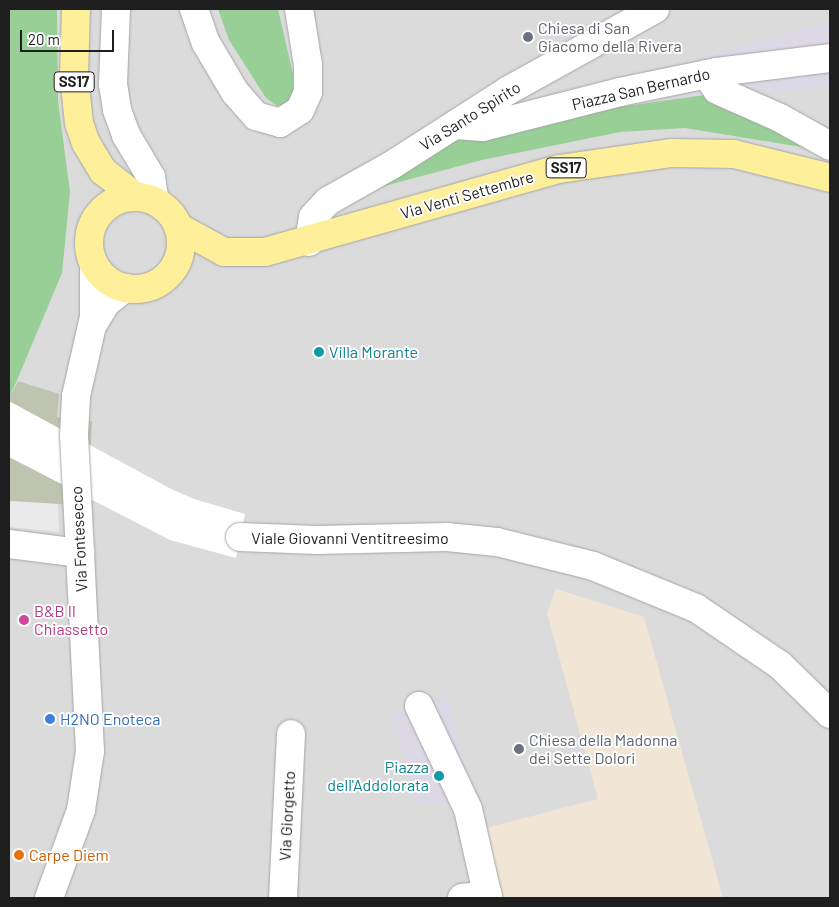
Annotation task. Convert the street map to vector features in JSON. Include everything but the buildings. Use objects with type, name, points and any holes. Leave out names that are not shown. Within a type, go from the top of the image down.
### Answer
[{"type":"main road","name":"SS17","points":[[76,9],[74,93],[79,123],[91,153],[99,181],[96,216]]},
{"type":"main road","name":"Via Venti Settembre","points":[[172,270],[200,257],[224,252],[265,252],[309,242],[559,169],[630,158],[703,152],[734,154],[796,167],[830,178]]},
{"type":"main road","name":"SS17","points":[[91,153],[112,180],[146,199]]},
{"type":"main road","points":[[146,199],[173,217],[178,227],[180,250],[172,270],[156,284],[125,288],[107,280],[94,265],[89,235],[96,216],[111,203],[146,199]]},
{"type":"main road","name":"Via Venti Settembre","points":[[178,227],[224,252]]},
{"type":"street","points":[[116,9],[114,84],[117,110],[126,135],[151,177],[146,199]]},
{"type":"street","points":[[194,9],[206,43],[235,92],[256,116],[280,123],[300,110],[308,92],[308,65],[299,9]]},
{"type":"street","name":"Via Santo Spirito","points":[[309,242],[309,229],[320,208],[455,126],[509,90],[655,9]]},
{"type":"street","name":"Piazza San Bernardo","points":[[455,126],[483,126],[706,74],[829,58]]},
{"type":"street","points":[[706,74],[717,90],[780,118],[830,146]]},
{"type":"street","name":"Via Fontesecco","points":[[49,898],[73,839],[88,776],[90,735],[74,415],[79,378],[92,325],[96,290],[94,265]]},
{"type":"street","name":"Via Fontesecco","points":[[92,325],[107,302],[125,288]]},
{"type":"street","name":"Viale Giovanni Ventitreesimo","points":[[240,537],[317,540],[447,536],[497,542],[593,566],[696,608],[780,665],[830,714]]},
{"type":"street","points":[[9,544],[80,554]]},
{"type":"street","points":[[419,706],[460,786],[474,831],[479,897]]},
{"type":"street","name":"Via Giorgetto","points":[[283,898],[291,734]]},
{"type":"shaded area","points":[[9,9],[830,9],[830,898],[9,898]]},
{"type":"shaded area","points":[[830,22],[830,88],[722,92],[596,110],[612,82]]},
{"type":"shaded area","points":[[18,381],[59,394],[57,417],[92,421],[88,506],[9,501],[9,399]]},
{"type":"shaded area","points":[[9,501],[58,504],[59,532],[9,527]]},
{"type":"shaded area","points":[[556,589],[644,617],[723,898],[479,898],[474,831],[598,799],[547,613]]},
{"type":"shaded area","name":"Piazza dell'Addolorata","points":[[447,696],[484,829],[463,818],[452,819],[451,802],[413,806],[406,758],[390,715]]},
{"type":"green space","points":[[9,9],[57,9],[58,101],[70,192],[62,273],[9,399]]},
{"type":"green space","points":[[218,9],[278,9],[293,74],[293,97],[289,103],[277,106],[266,98],[229,40]]},
{"type":"green space","points":[[712,94],[830,157],[801,147],[685,128],[620,132],[482,160],[328,201],[433,140],[596,110]]},
{"type":"pier","points":[[9,401],[171,489],[194,499],[245,514],[236,558],[170,540],[9,457]]},
{"type":"place","name":"Chiesa di San Giacomo della Rivera","points":[[528,37]]},
{"type":"place","name":"Villa Morante","points":[[319,352]]},
{"type":"place","name":"B&B Il Chiassetto","points":[[24,620]]},
{"type":"place","name":"H2NO Enoteca","points":[[50,719]]},
{"type":"place","name":"Chiesa della Madonna dei Sette Dolori","points":[[519,749]]},
{"type":"place","name":"Piazza dell'Addolorata","points":[[439,776]]},
{"type":"place","name":"Carpe Diem","points":[[19,855]]}]
